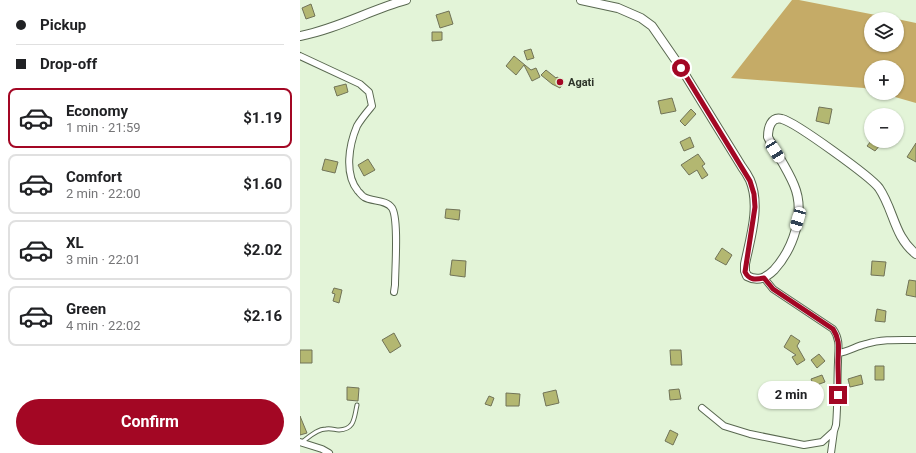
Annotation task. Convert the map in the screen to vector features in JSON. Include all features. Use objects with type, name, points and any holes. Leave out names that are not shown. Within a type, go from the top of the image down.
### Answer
[{"type":"street","points":[[300,36],[318,32],[388,5],[406,0]]},
{"type":"street","points":[[581,0],[618,8],[641,18],[652,26],[668,48],[750,181],[754,194],[755,207],[745,272],[747,276],[758,280],[764,278],[780,263],[787,253],[798,219],[799,206],[795,186],[768,137],[769,125],[780,118],[798,127],[850,164],[879,188],[902,239],[909,249],[916,254]]},
{"type":"street","points":[[300,56],[360,84],[369,92],[372,106],[358,125],[350,156],[349,171],[355,187],[364,197],[382,202],[392,207],[395,214],[396,284],[394,292]]},
{"type":"street","points":[[764,278],[773,289],[833,329],[837,334],[839,353],[838,407],[831,453]]},
{"type":"street","points":[[839,353],[846,352],[865,344],[887,340],[916,340]]},
{"type":"street","points":[[702,408],[724,426],[750,434],[804,445],[822,442],[834,431]]},
{"type":"street","points":[[301,442],[329,453]]},
{"type":"lane","points":[[301,442],[316,432],[326,429],[347,429],[353,424],[357,405]]},
{"type":"shaded area","points":[[792,0],[799,0],[864,13],[864,52],[904,52],[904,20],[916,23],[916,103],[904,100],[904,60],[864,60],[864,88],[731,78]]},
{"type":"building","points":[[311,4],[315,16],[306,19],[302,8]]},
{"type":"building","points":[[449,11],[453,24],[440,28],[436,15]]},
{"type":"building","points":[[432,32],[442,32],[442,40],[432,41]]},
{"type":"building","points":[[531,49],[534,58],[527,60],[524,51]]},
{"type":"building","points":[[514,56],[531,70],[536,68],[540,77],[532,81],[524,65],[516,75],[506,66]]},
{"type":"building","points":[[546,70],[556,78],[557,77],[564,81],[560,88],[552,84],[541,75]]},
{"type":"building","points":[[346,84],[348,92],[337,96],[334,87]]},
{"type":"building","points":[[672,98],[676,111],[661,114],[658,101]]},
{"type":"building","points":[[819,107],[832,109],[829,124],[816,121]]},
{"type":"building","points":[[691,109],[696,114],[685,126],[680,121]]},
{"type":"building","points":[[690,137],[694,147],[684,151],[680,142]]},
{"type":"building","points":[[916,143],[916,162],[907,157]]},
{"type":"building","points":[[870,148],[878,148],[875,151]]},
{"type":"building","points":[[698,154],[705,164],[702,166],[708,175],[702,179],[697,170],[689,175],[681,165]]},
{"type":"building","points":[[325,159],[338,162],[335,173],[322,170]]},
{"type":"building","points":[[368,159],[375,170],[364,176],[358,165]]},
{"type":"building","points":[[446,209],[460,210],[459,220],[445,218]]},
{"type":"building","points":[[722,248],[732,255],[726,265],[715,259]]},
{"type":"building","points":[[452,260],[466,261],[465,277],[450,275]]},
{"type":"building","points":[[872,261],[886,262],[884,276],[871,275]]},
{"type":"building","points":[[909,280],[916,281],[916,297],[906,295]]},
{"type":"building","points":[[334,288],[342,290],[339,303],[333,301],[335,294],[332,293]]},
{"type":"building","points":[[877,309],[886,311],[885,322],[875,321]]},
{"type":"building","points":[[394,333],[401,346],[390,353],[382,340]]},
{"type":"building","points":[[791,335],[800,341],[797,346],[805,360],[797,365],[792,357],[796,355],[784,347]]},
{"type":"building","points":[[300,350],[312,350],[312,363],[300,363]]},
{"type":"building","points":[[670,350],[681,350],[682,365],[671,365]]},
{"type":"building","points":[[819,354],[825,361],[817,368],[811,360]]},
{"type":"building","points":[[875,366],[884,366],[884,380],[875,380]]},
{"type":"building","points":[[822,375],[825,382],[814,386],[811,379]]},
{"type":"building","points":[[861,375],[863,384],[850,387],[848,379]]},
{"type":"building","points":[[347,387],[359,388],[358,401],[347,400]]},
{"type":"building","points":[[817,387],[821,398],[809,402],[805,391]]},
{"type":"building","points":[[679,389],[681,399],[670,400],[669,390]]},
{"type":"building","points":[[556,390],[559,403],[546,406],[543,393]]},
{"type":"building","points":[[506,393],[520,394],[519,406],[506,406]]},
{"type":"building","points":[[489,396],[494,398],[491,406],[485,404]]},
{"type":"building","points":[[300,416],[307,433],[300,435]]},
{"type":"building","points":[[670,430],[678,434],[673,445],[665,441]]},
{"type":"place","name":"Agati","points":[[560,82]]},
{"type":"route","points":[[681,68],[750,181],[754,194],[755,207],[745,264],[745,272],[747,276],[752,279],[758,280],[764,278],[773,289],[833,329],[837,334],[839,353],[838,395]]}]
